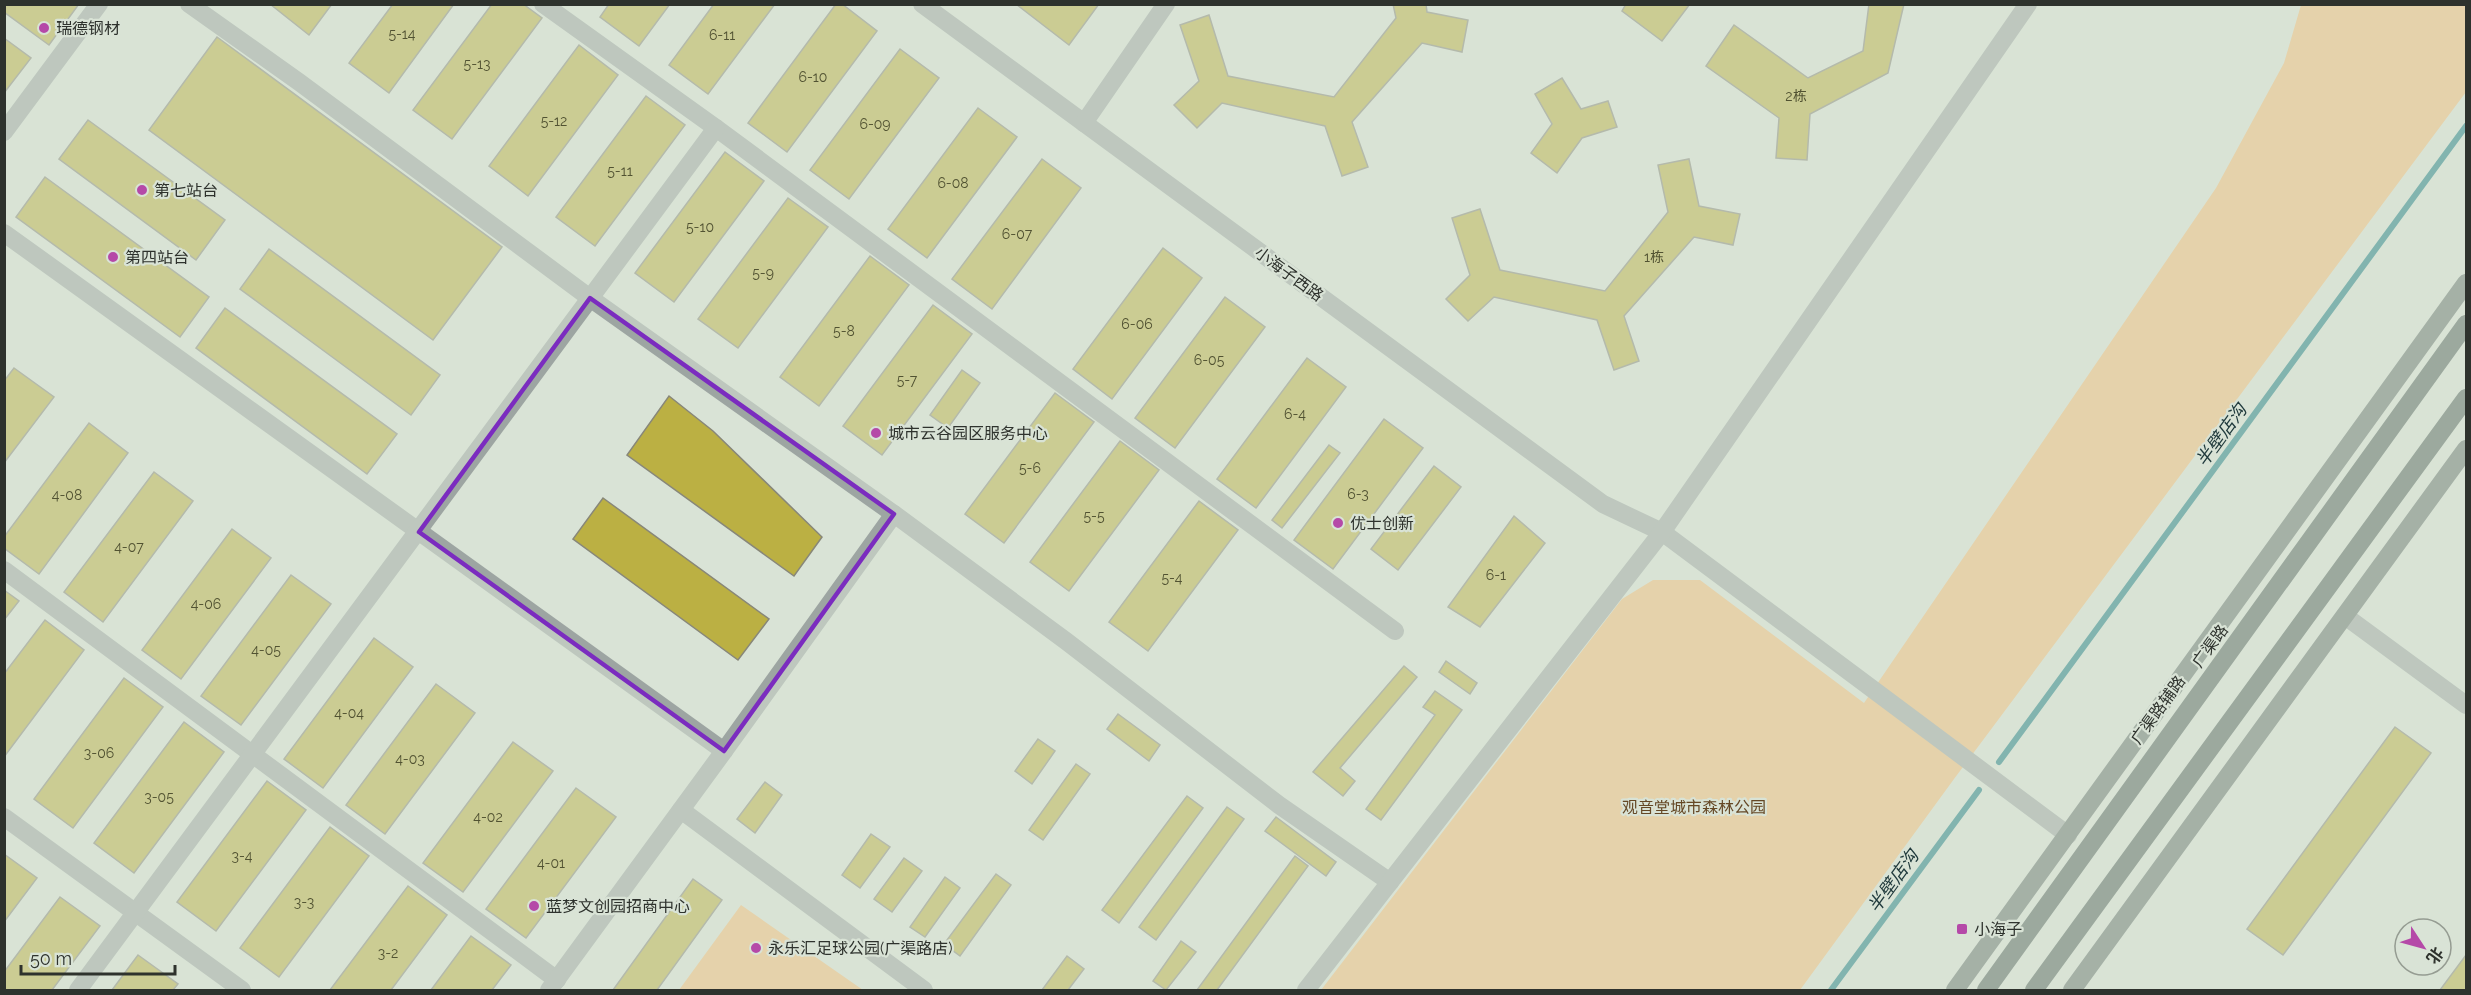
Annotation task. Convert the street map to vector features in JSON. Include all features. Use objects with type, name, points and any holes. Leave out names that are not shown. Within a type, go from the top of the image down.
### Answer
[{"type":"highway","name":"广渠路","points":[[1986,990],[2466,324]]},
{"type":"highway","points":[[2034,990],[2466,398]]},
{"type":"main road","name":"广渠路辅路","points":[[1955,990],[2466,284]]},
{"type":"main road","points":[[2072,990],[2466,449]]},
{"type":"street","points":[[4,132],[99,4]]},
{"type":"street","points":[[189,4],[299,82],[590,298],[894,514],[1066,641],[1279,805],[1390,882]]},
{"type":"street","points":[[543,4],[716,128],[1395,631]]},
{"type":"street","name":"小海子西路","points":[[922,4],[1603,504],[1662,532],[2068,835]]},
{"type":"street","points":[[1084,123],[1166,4]]},
{"type":"street","points":[[1306,990],[1662,532],[2028,4]]},
{"type":"street","points":[[78,990],[716,128]]},
{"type":"street","points":[[4,233],[724,751]]},
{"type":"street","points":[[4,570],[252,754],[553,985],[894,514]]},
{"type":"street","points":[[2345,616],[2466,705]]},
{"type":"street","points":[[681,810],[924,990]]},
{"type":"street","points":[[4,817],[242,990]]},
{"type":"highlighted area","points":[[590,298],[894,514],[724,751],[419,532]]},
{"type":"green space","name":"观音堂城市森林公园","points":[[2301,5],[2466,5],[2466,92],[1954,779],[1800,990],[1321,990],[1622,599],[1653,580],[1700,580],[1864,703],[2216,188],[2284,63]]},
{"type":"green space","name":"永乐汇足球公园(广渠路店)","points":[[741,905],[863,990],[679,990]]},
{"type":"building","name":"瑞德钢材","points":[[4,4],[79,4],[49,45],[4,12]]},
{"type":"building","points":[[270,4],[332,4],[309,35]]},
{"type":"building","points":[[393,4],[454,4],[389,93],[349,63]]},
{"type":"building","points":[[492,4],[523,4],[542,18],[452,139],[413,110]]},
{"type":"building","points":[[609,4],[670,4],[639,46],[600,17]]},
{"type":"building","points":[[714,4],[775,4],[708,94],[669,65]]},
{"type":"building","points":[[836,4],[842,4],[877,31],[787,152],[748,123]]},
{"type":"building","points":[[1016,4],[1099,4],[1069,45]]},
{"type":"building","points":[[1393,4],[1426,4],[1427,12],[1468,20],[1462,52],[1422,43],[1352,122],[1368,167],[1342,176],[1325,126],[1222,103],[1197,128],[1174,105],[1199,81],[1180,25],[1209,15],[1228,76],[1334,97],[1396,18]]},
{"type":"building","points":[[1626,4],[1690,4],[1662,41],[1622,11]]},
{"type":"building","points":[[1869,4],[1904,4],[1888,73],[1810,114],[1807,160],[1776,158],[1779,118],[1706,66],[1734,25],[1808,78],[1863,51]]},
{"type":"building","points":[[217,37],[502,247],[433,340],[149,130]]},
{"type":"building","points":[[4,38],[31,58],[4,93]]},
{"type":"building","points":[[579,45],[618,75],[528,196],[489,166]]},
{"type":"building","points":[[900,49],[939,78],[849,199],[810,170]]},
{"type":"building","points":[[1562,78],[1581,109],[1608,101],[1617,127],[1582,138],[1557,173],[1531,153],[1552,124],[1535,94]]},
{"type":"building","points":[[646,96],[685,125],[595,246],[556,217]]},
{"type":"building","points":[[978,108],[1017,137],[927,258],[888,229]]},
{"type":"building","name":"第七站台","points":[[88,120],[225,220],[196,260],[59,159]]},
{"type":"building","points":[[725,152],[764,181],[674,302],[635,273]]},
{"type":"building","points":[[1042,159],[1081,188],[992,309],[952,279]]},
{"type":"building","points":[[1689,159],[1699,206],[1740,214],[1733,245],[1694,237],[1624,316],[1639,361],[1614,370],[1597,320],[1494,297],[1468,321],[1446,299],[1470,275],[1452,218],[1480,209],[1500,270],[1605,291],[1668,212],[1658,165]]},
{"type":"building","name":"第四站台","points":[[45,177],[209,297],[180,337],[16,217]]},
{"type":"building","points":[[788,198],[828,227],[738,348],[698,319]]},
{"type":"building","points":[[1163,248],[1202,278],[1112,399],[1073,369]]},
{"type":"building","points":[[269,249],[440,375],[411,415],[240,289]]},
{"type":"building","points":[[870,256],[909,285],[819,406],[780,377]]},
{"type":"building","points":[[1225,297],[1265,327],[1175,448],[1135,418]]},
{"type":"building","points":[[933,305],[972,334],[882,455],[843,426]]},
{"type":"building","points":[[225,308],[397,434],[367,474],[196,348]]},
{"type":"building","points":[[1307,358],[1346,387],[1256,508],[1217,479]]},
{"type":"building","points":[[14,368],[54,397],[4,463],[4,381]]},
{"type":"building","points":[[962,370],[980,383],[948,428],[930,415]]},
{"type":"building","points":[[1055,393],[1094,422],[1004,543],[965,514]]},
{"type":"building","points":[[669,396],[713,431],[822,537],[794,576],[627,455]]},
{"type":"building","points":[[1384,419],[1423,448],[1333,569],[1294,540]]},
{"type":"building","points":[[89,423],[128,453],[39,574],[4,548],[4,537]]},
{"type":"building","points":[[1120,441],[1159,470],[1069,591],[1030,562]]},
{"type":"building","points":[[1329,445],[1340,453],[1282,528],[1272,520]]},
{"type":"building","points":[[1434,466],[1461,487],[1398,570],[1371,549]]},
{"type":"building","points":[[154,472],[193,501],[103,622],[64,592]]},
{"type":"building","points":[[603,498],[769,619],[738,660],[573,539]]},
{"type":"building","points":[[1199,501],[1238,530],[1148,651],[1109,622]]},
{"type":"building","points":[[1514,516],[1545,543],[1480,627],[1448,607]]},
{"type":"building","points":[[232,529],[271,558],[181,679],[142,650]]},
{"type":"building","points":[[291,575],[331,604],[241,725],[201,696]]},
{"type":"building","points":[[4,590],[19,601],[4,620]]},
{"type":"building","points":[[45,620],[84,650],[4,757],[4,674]]},
{"type":"building","points":[[374,638],[413,667],[323,788],[284,759]]},
{"type":"building","points":[[1446,661],[1477,683],[1470,694],[1439,672]]},
{"type":"building","points":[[1404,666],[1417,677],[1340,768],[1355,781],[1343,796],[1313,772]]},
{"type":"building","points":[[124,678],[163,707],[73,828],[34,799]]},
{"type":"building","points":[[436,684],[475,713],[385,834],[346,805]]},
{"type":"building","points":[[1435,691],[1462,710],[1381,820],[1366,809],[1435,715],[1423,707]]},
{"type":"building","points":[[1118,714],[1160,745],[1149,761],[1107,729]]},
{"type":"building","points":[[184,722],[224,752],[134,873],[94,843]]},
{"type":"building","points":[[2395,727],[2431,753],[2283,955],[2247,929]]},
{"type":"building","points":[[1038,739],[1055,751],[1032,784],[1015,771]]},
{"type":"building","points":[[513,742],[553,771],[463,892],[423,863]]},
{"type":"building","points":[[1076,764],[1090,774],[1043,840],[1029,830]]},
{"type":"building","points":[[267,781],[306,810],[216,931],[177,902]]},
{"type":"building","points":[[765,782],[782,795],[755,833],[737,819]]},
{"type":"building","points":[[576,788],[616,817],[526,938],[486,909]]},
{"type":"building","points":[[1187,796],[1203,808],[1119,923],[1102,910]]},
{"type":"building","points":[[1227,807],[1244,819],[1156,940],[1139,927]]},
{"type":"building","points":[[1276,817],[1336,862],[1326,876],[1265,831]]},
{"type":"building","points":[[330,827],[369,856],[279,977],[240,948]]},
{"type":"building","points":[[871,834],[890,847],[860,888],[842,875]]},
{"type":"building","points":[[4,854],[37,878],[4,922]]},
{"type":"building","points":[[1295,856],[1308,866],[1217,990],[1197,990]]},
{"type":"building","points":[[904,858],[922,871],[892,912],[874,899]]},
{"type":"building","points":[[996,874],[1011,885],[960,956],[944,944]]},
{"type":"building","points":[[945,877],[960,888],[925,937],[910,927]]},
{"type":"building","points":[[693,879],[722,900],[657,990],[613,990]]},
{"type":"building","points":[[408,886],[447,915],[391,990],[330,990]]},
{"type":"building","points":[[60,897],[100,926],[52,990],[4,990],[4,972]]},
{"type":"building","points":[[471,936],[511,965],[492,990],[431,990]]},
{"type":"building","points":[[1181,941],[1196,952],[1166,990],[1153,981]]},
{"type":"building","points":[[138,955],[178,984],[173,990],[112,990]]},
{"type":"building","points":[[2466,955],[2466,990],[2440,990],[2450,977],[2453,977],[2453,972]]},
{"type":"building","points":[[1067,956],[1084,969],[1068,990],[1042,990]]},
{"type":"waterway","name":"半壁店沟","points":[[1999,762],[2466,126]]},
{"type":"waterway","name":"半壁店沟","points":[[1831,990],[1979,790]]},
{"type":"place","name":"瑞德钢材","points":[[44,28]]},
{"type":"place","name":"第七站台","points":[[142,190]]},
{"type":"place","name":"第四站台","points":[[113,257]]},
{"type":"place","name":"城市云谷园区服务中心","points":[[876,433]]},
{"type":"place","name":"优士创新","points":[[1338,523]]},
{"type":"place","name":"蓝梦文创园招商中心","points":[[534,906]]},
{"type":"place","name":"小海子","points":[[1962,929]]},
{"type":"place","name":"永乐汇足球公园(广渠路店)","points":[[756,948]]}]
